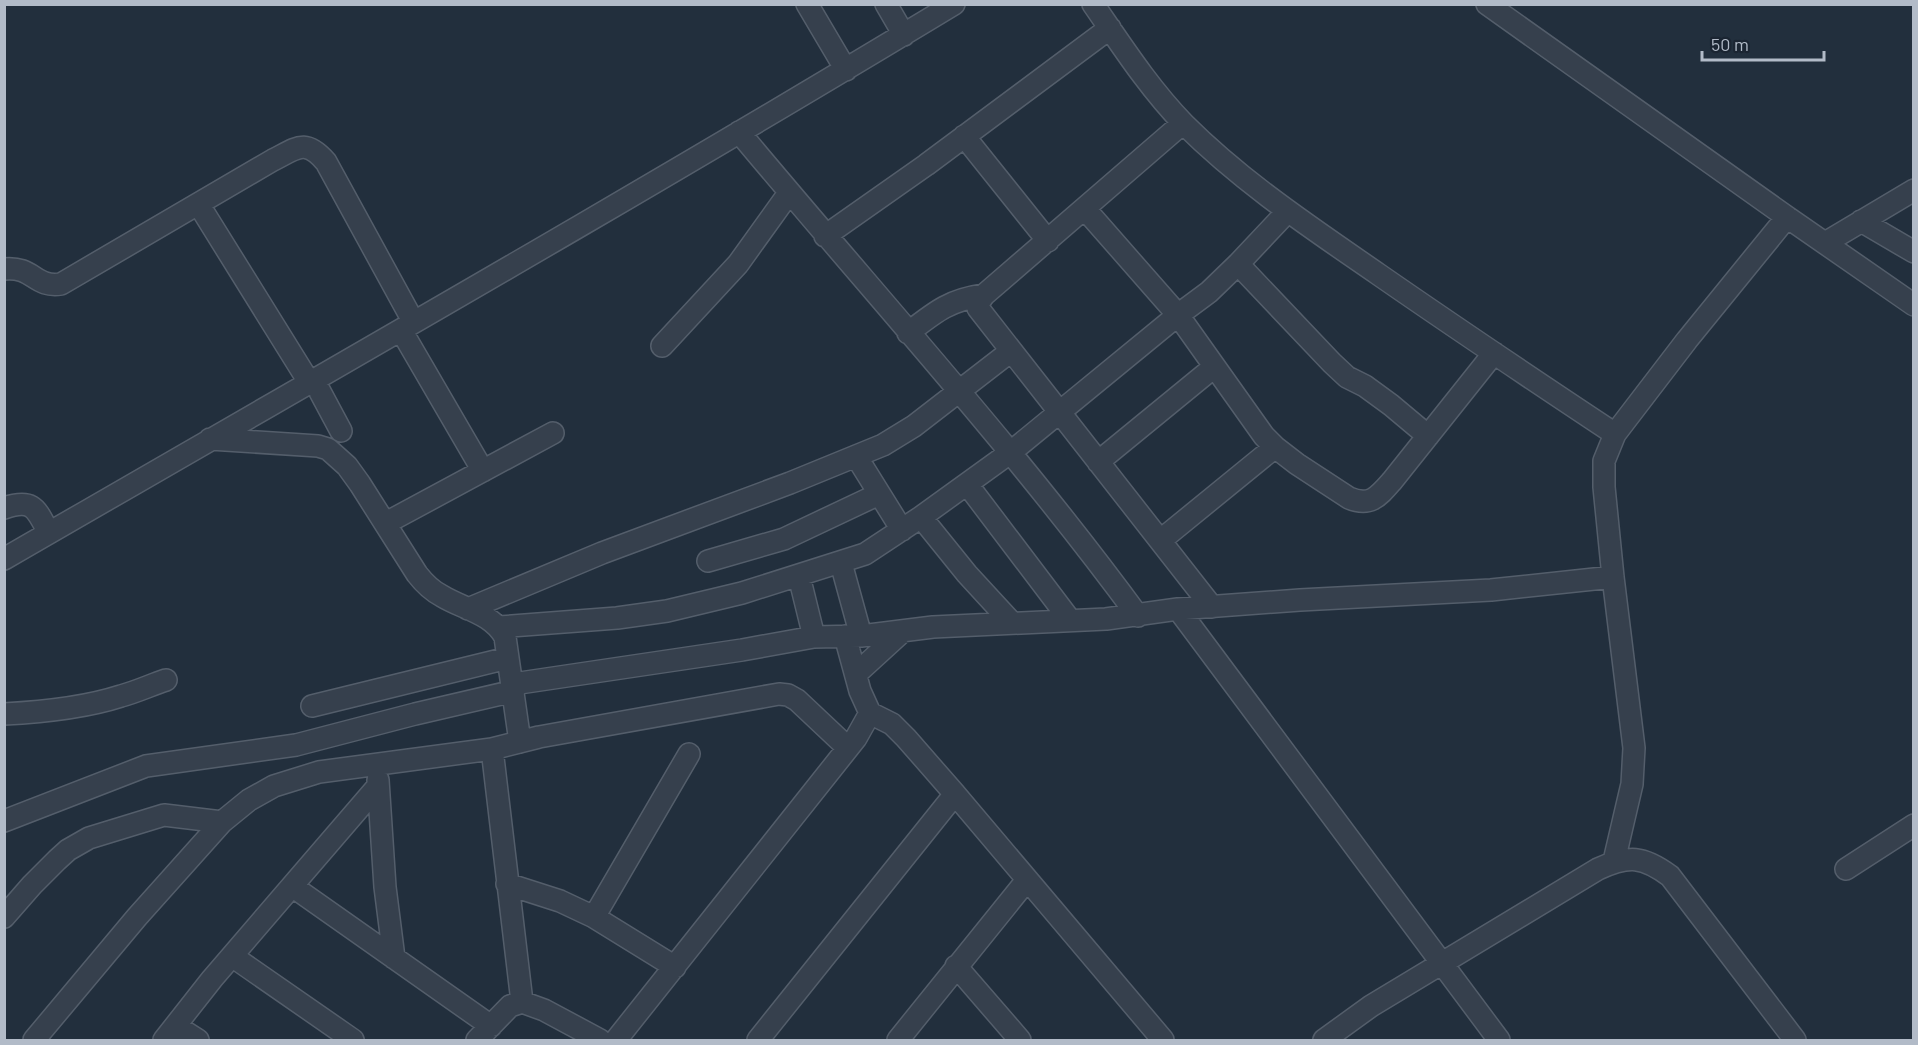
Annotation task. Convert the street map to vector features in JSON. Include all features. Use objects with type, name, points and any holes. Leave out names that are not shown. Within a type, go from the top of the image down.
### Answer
[{"type":"street","points":[[807,4],[846,70]]},
{"type":"street","points":[[885,4],[904,35]]},
{"type":"street","points":[[4,559],[846,70],[954,4]]},
{"type":"street","points":[[1093,4],[1157,94],[1183,123],[1220,157],[1287,212],[1615,434]]},
{"type":"street","points":[[1487,4],[1787,218],[1914,305]]},
{"type":"street","points":[[825,236],[1110,28]]},
{"type":"street","points":[[1183,123],[984,295],[978,308],[1212,607]]},
{"type":"street","points":[[739,132],[825,236],[1011,452],[1088,548],[1138,616]]},
{"type":"street","points":[[964,136],[1048,241]]},
{"type":"street","points":[[4,269],[20,269],[50,286],[61,284],[293,150],[312,148],[326,162],[407,326],[483,471]]},
{"type":"street","points":[[1825,243],[1914,190]]},
{"type":"street","points":[[662,346],[732,271],[789,193]]},
{"type":"street","points":[[198,204],[309,382],[318,388],[341,431]]},
{"type":"street","points":[[1085,209],[1178,315],[1254,423],[1275,447],[1349,498],[1360,503],[1368,502],[1379,495],[1494,353]]},
{"type":"street","points":[[499,627],[617,618],[667,611],[732,596],[866,554],[902,531],[1011,452],[1209,292],[1287,212]]},
{"type":"street","points":[[1614,861],[1632,784],[1634,748],[1613,577],[1604,487],[1604,461],[1615,434],[1687,340],[1787,218]]},
{"type":"street","points":[[1861,221],[1914,252]]},
{"type":"street","points":[[1238,264],[1347,377],[1365,386],[1428,436]]},
{"type":"street","points":[[908,333],[954,301],[984,295]]},
{"type":"street","points":[[468,609],[602,553],[790,483],[883,445],[914,426],[1011,351]]},
{"type":"street","points":[[1098,462],[1214,367]]},
{"type":"street","points":[[386,523],[553,433]]},
{"type":"street","points":[[210,439],[318,446],[328,449],[347,466],[425,583],[441,596],[492,621],[499,627],[505,637],[520,742]]},
{"type":"street","points":[[1161,540],[1275,447]]},
{"type":"street","points":[[856,456],[902,531]]},
{"type":"street","points":[[967,484],[1071,620]]},
{"type":"street","points":[[708,561],[784,539],[879,494]]},
{"type":"street","points":[[4,508],[21,503],[30,506],[38,513],[49,533]]},
{"type":"street","points":[[921,517],[967,574],[1012,623]]},
{"type":"street","points":[[841,563],[860,691],[870,713],[892,724],[906,738],[1163,1041]]},
{"type":"street","points":[[799,576],[814,637]]},
{"type":"street","points":[[4,821],[146,766],[305,743],[513,688],[814,637],[1106,619],[1178,609],[1312,599],[1491,590],[1613,577]]},
{"type":"street","points":[[499,627],[531,582]]},
{"type":"street","points":[[1178,609],[1499,1041]]},
{"type":"street","points":[[857,674],[903,631]]},
{"type":"street","points":[[312,706],[508,658]]},
{"type":"street","points":[[4,714],[80,705],[120,696],[166,680]]},
{"type":"street","points":[[34,1041],[137,917],[222,822],[249,800],[274,786],[319,772],[492,749],[539,737],[779,694],[788,695],[797,700],[848,748]]},
{"type":"street","points":[[616,1041],[856,738],[870,713]]},
{"type":"street","points":[[492,749],[522,1002]]},
{"type":"street","points":[[594,917],[689,754]]},
{"type":"street","points":[[377,765],[385,887],[394,958]]},
{"type":"street","points":[[198,1041],[170,1033],[212,979],[378,786]]},
{"type":"street","points":[[758,1041],[955,794]]},
{"type":"street","points":[[4,917],[57,860],[68,850],[89,838],[165,815],[222,822]]},
{"type":"street","points":[[1846,869],[1914,825]]},
{"type":"street","points":[[1324,1041],[1371,1006],[1598,868],[1614,861],[1630,859],[1653,863],[1670,876],[1795,1041]]},
{"type":"street","points":[[898,1041],[1027,880]]},
{"type":"street","points":[[507,884],[560,902],[594,917],[675,967]]},
{"type":"street","points":[[292,886],[394,958],[484,1033],[510,1006],[522,1002],[532,1004],[600,1041]]},
{"type":"street","points":[[232,956],[353,1041]]},
{"type":"street","points":[[956,966],[1020,1041]]}]
